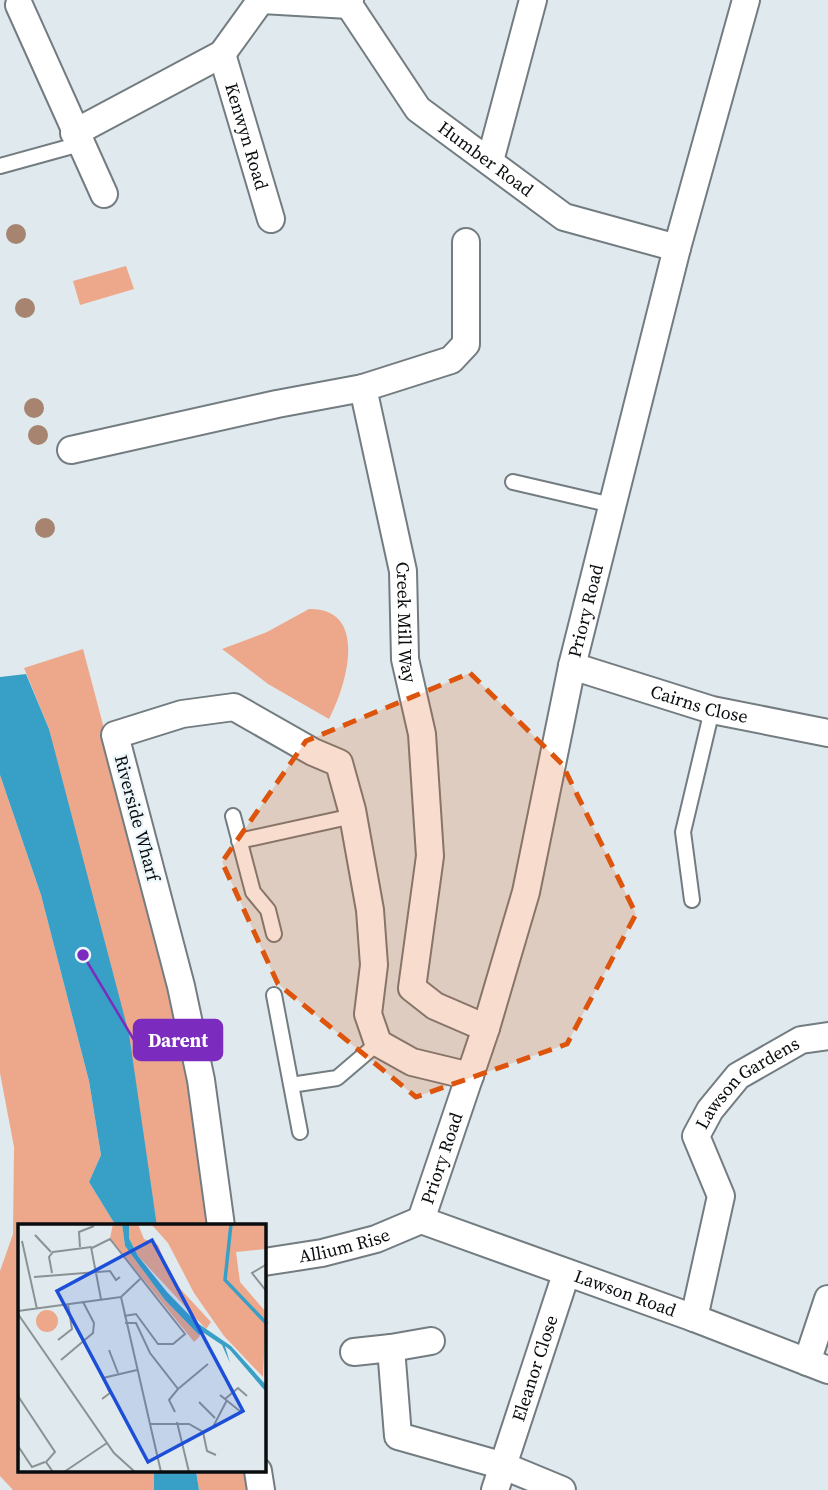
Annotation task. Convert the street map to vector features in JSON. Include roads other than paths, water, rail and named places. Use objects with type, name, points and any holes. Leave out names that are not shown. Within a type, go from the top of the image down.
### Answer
[{"type":"street","points":[[77,138],[222,54],[262,0],[350,3]]},
{"type":"street","points":[[490,161],[533,0]]},
{"type":"street","name":"Priory Road","points":[[421,1220],[486,1028],[526,892],[572,666],[677,248],[746,0]]},
{"type":"street","name":"Humber Road","points":[[350,3],[418,109],[564,217],[677,248]]},
{"type":"street","points":[[19,5],[104,194]]},
{"type":"street","name":"Kenwyn Road","points":[[222,54],[271,219]]},
{"type":"street","points":[[71,450],[277,404],[363,388],[451,359],[466,344],[466,242]]},
{"type":"street","name":"Creek Mill Way","points":[[363,388],[403,571],[405,659],[422,734],[430,856],[412,988],[435,1006],[486,1028]]},
{"type":"street","name":"Cairns Close","points":[[572,666],[712,710],[828,733]]},
{"type":"street","name":"Riverside Wharf","points":[[221,1224],[201,1080],[181,986],[116,735],[182,715],[234,707],[313,752],[338,763],[353,816],[370,910],[374,965],[368,1014],[378,1043]]},
{"type":"street","name":"Lawson Gardens","points":[[694,1318],[721,1196],[696,1136],[710,1110],[738,1076],[801,1040],[828,1036]]},
{"type":"street","points":[[378,1043],[412,1062],[470,1076]]},
{"type":"street","name":"Lawson Road","points":[[421,1220],[694,1318],[817,1366]]},
{"type":"street","name":"Allium Rise","points":[[266,1262],[321,1253],[376,1239],[421,1220]]},
{"type":"street","name":"Eleanor Close","points":[[500,1478],[566,1274]]},
{"type":"street","points":[[817,1366],[828,1298]]},
{"type":"street","points":[[354,1352],[431,1341]]},
{"type":"street","points":[[391,1348],[398,1436],[500,1478],[562,1490]]},
{"type":"street","points":[[258,1472],[261,1490]]},
{"type":"lane","points":[[0,166],[77,138]]},
{"type":"lane","points":[[513,482],[612,505]]},
{"type":"lane","points":[[692,900],[683,832],[712,710]]},
{"type":"lane","points":[[233,816],[253,892],[268,910],[274,934]]},
{"type":"lane","points":[[239,841],[353,816]]},
{"type":"lane","points":[[274,995],[300,1132]]},
{"type":"lane","points":[[291,1085],[337,1079],[378,1043]]},
{"type":"water","points":[[26,674],[49,729],[129,1034],[157,1224],[115,1224],[89,1182],[101,1155],[89,1081],[41,895],[0,775],[0,677]]},
{"type":"water","points":[[154,1472],[196,1472],[199,1490],[154,1490]]},
{"type":"place","name":"Darent","points":[[83,955]]}]
